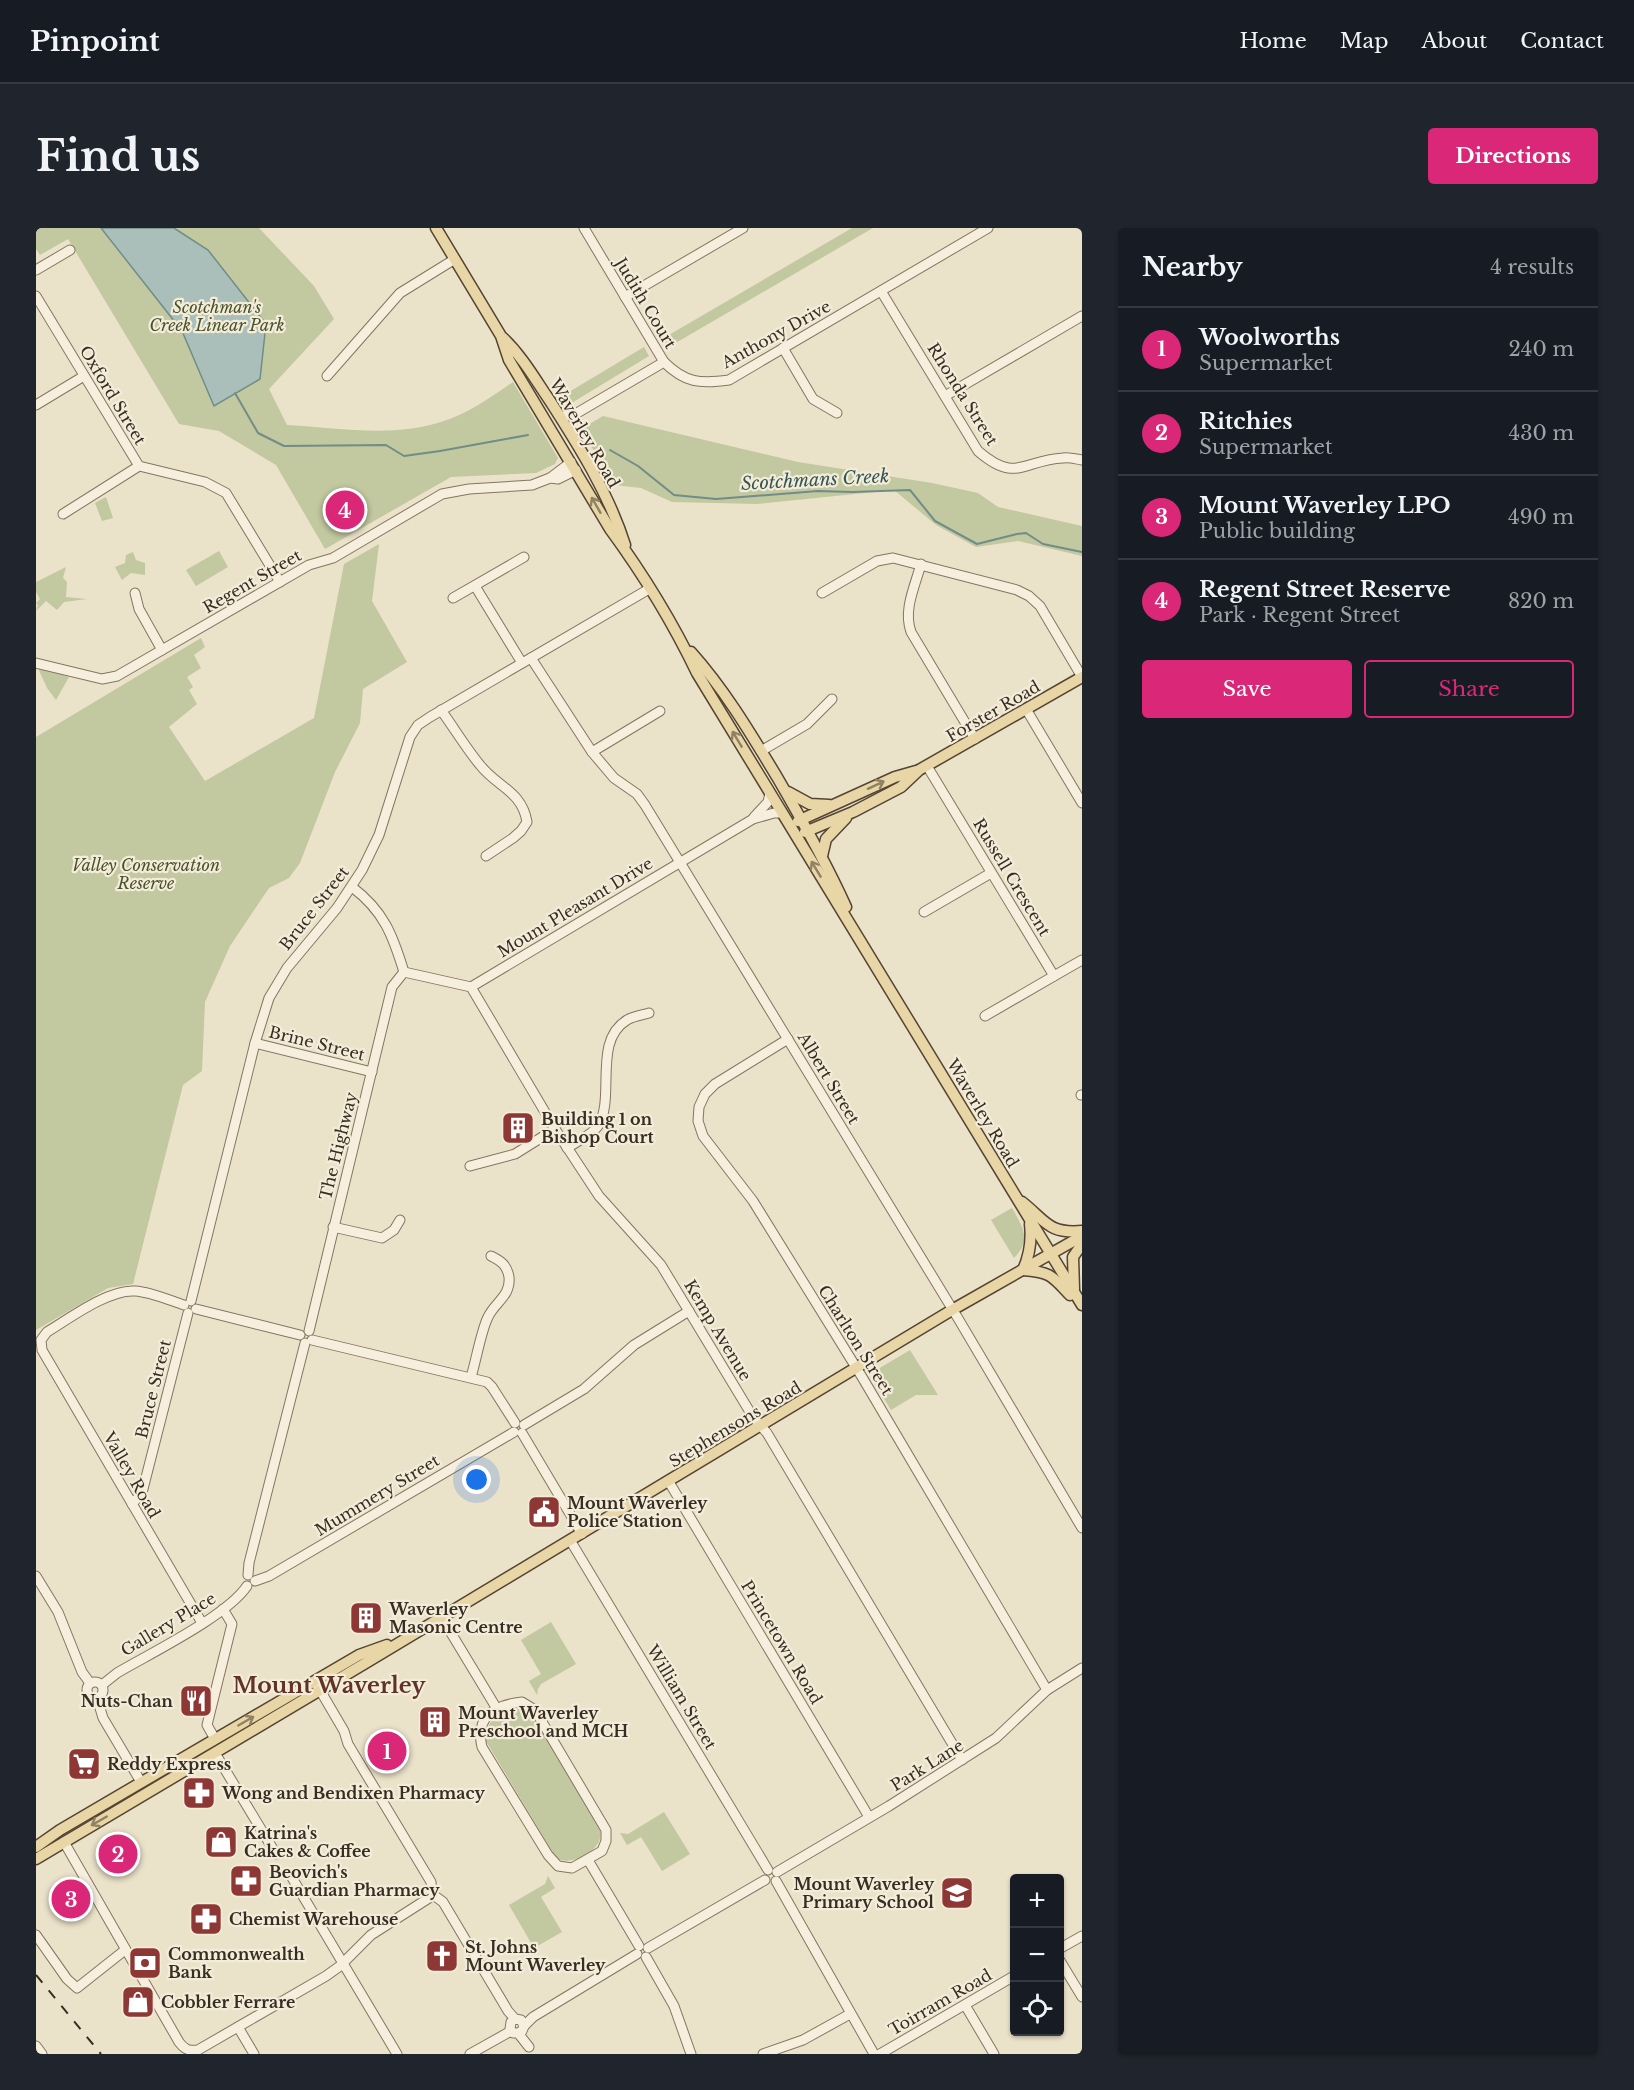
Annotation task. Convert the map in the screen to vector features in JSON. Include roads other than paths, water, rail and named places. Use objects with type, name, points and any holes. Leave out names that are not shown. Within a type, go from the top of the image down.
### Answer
[{"type":"main road","name":"Waverley Road","points":[[436,228],[501,336],[509,360],[610,529],[681,640],[697,673],[1082,1306]]},
{"type":"main road","name":"Waverley Road","points":[[501,336],[516,351],[584,457],[618,521],[628,554]]},
{"type":"main road","points":[[573,466],[584,457]]},
{"type":"main road","name":"Waverley Road","points":[[681,640],[708,671],[761,751],[809,830],[859,936]]},
{"type":"main road","name":"Forster Road","points":[[789,825],[895,777],[923,768],[1082,677]]},
{"type":"main road","points":[[749,759],[761,751]]},
{"type":"main road","name":"Forster Road","points":[[797,837],[901,787],[923,768]]},
{"type":"main road","points":[[782,787],[792,796],[810,804],[820,806],[835,804]]},
{"type":"main road","points":[[822,856],[826,839],[853,812]]},
{"type":"main road","points":[[1015,1196],[1049,1227],[1059,1232],[1082,1234]]},
{"type":"main road","points":[[1029,1219],[1031,1238],[1029,1256],[1022,1270],[1037,1271],[1059,1281],[1082,1306]]},
{"type":"main road","name":"Stephensons Road","points":[[36,1847],[41,1839],[215,1739],[442,1618],[1082,1234]]},
{"type":"main road","points":[[1074,1290],[1073,1257],[1082,1244]]},
{"type":"main road","name":"Stephensons Road","points":[[36,1859],[215,1753],[317,1686]]},
{"type":"main road","points":[[141,1782],[150,1792]]},
{"type":"street","name":"Judith Court","points":[[585,228],[664,362]]},
{"type":"street","points":[[625,297],[743,228]]},
{"type":"street","name":"Anthony Drive","points":[[664,362],[685,378],[705,383],[729,380],[988,228]]},
{"type":"street","points":[[36,270],[70,250]]},
{"type":"street","points":[[327,376],[400,292],[455,260]]},
{"type":"street","name":"Rhonda Street","points":[[881,291],[978,451],[992,463],[1008,469],[1064,458],[1082,460]]},
{"type":"street","name":"Oxford Street","points":[[36,296],[139,466],[205,482],[226,493],[280,582]]},
{"type":"street","points":[[945,396],[1082,316]]},
{"type":"street","points":[[783,348],[813,399],[837,413]]},
{"type":"street","points":[[560,417],[577,413],[664,362]]},
{"type":"street","points":[[36,405],[84,376]]},
{"type":"street","points":[[566,427],[577,413]]},
{"type":"street","points":[[63,514],[139,466]]},
{"type":"street","name":"Regent Street","points":[[36,663],[102,679],[117,676],[309,565],[333,558],[442,494],[470,489],[532,485],[550,478],[558,478],[573,466]]},
{"type":"street","points":[[453,598],[524,557]]},
{"type":"street","points":[[822,593],[877,561],[893,558],[1017,590],[1029,596],[1040,606],[1082,677]]},
{"type":"street","points":[[921,564],[907,620],[911,632],[975,739]]},
{"type":"street","points":[[475,586],[522,663]]},
{"type":"street","name":"Bruce Street","points":[[132,1504],[142,1493],[268,998],[287,968],[352,887],[378,835],[410,737],[418,725],[441,710],[649,589]]},
{"type":"street","points":[[135,593],[139,609],[162,650]]},
{"type":"street","name":"Albert Street","points":[[531,658],[592,752],[614,778],[637,794],[788,1039],[1082,1528]]},
{"type":"street","points":[[761,751],[807,724],[832,699]]},
{"type":"street","points":[[1026,709],[1082,803]]},
{"type":"street","points":[[441,710],[481,767],[516,797],[525,809],[527,822],[521,831],[486,856]]},
{"type":"street","points":[[592,752],[660,711]]},
{"type":"street","name":"Russell Crescent","points":[[923,768],[992,873],[1054,976]]},
{"type":"street","name":"Mount Pleasant Drive","points":[[753,819],[768,802],[770,793]]},
{"type":"street","name":"Mount Pleasant Drive","points":[[471,987],[753,819],[782,813]]},
{"type":"street","points":[[924,912],[992,873]]},
{"type":"street","points":[[352,887],[364,896],[382,918],[393,936],[404,972],[471,987]]},
{"type":"street","points":[[985,1016],[1082,960]]},
{"type":"street","name":"The Highway","points":[[250,1581],[249,1563],[392,987],[404,972]]},
{"type":"street","name":"Kemp Avenue","points":[[471,987],[567,1148],[599,1196],[661,1265],[753,1417],[762,1424],[962,1760]]},
{"type":"street","points":[[567,1148],[597,1128],[603,1115],[606,1063],[613,1038],[627,1020],[649,1013]]},
{"type":"street","name":"Charlton Street","points":[[788,1039],[715,1084],[705,1094],[699,1107],[698,1121],[703,1136],[753,1201],[857,1369],[1047,1690]]},
{"type":"street","name":"Brine Street","points":[[255,1043],[372,1072]]},
{"type":"street","points":[[470,1167],[515,1154],[555,1129]]},
{"type":"street","points":[[333,1227],[382,1238],[394,1230],[400,1220]]},
{"type":"street","points":[[471,1377],[488,1317],[508,1292],[507,1268],[501,1261],[491,1256]]},
{"type":"street","name":"Valley Road","points":[[190,1307],[137,1291],[123,1291],[110,1294],[47,1332],[41,1340],[42,1350],[202,1623]]},
{"type":"street","points":[[190,1307],[487,1382],[582,1534]]},
{"type":"street","name":"Mummery Street","points":[[250,1581],[269,1576],[584,1389],[634,1345],[689,1311]]},
{"type":"street","name":"Princetown Road","points":[[669,1482],[869,1817]]},
{"type":"street","name":"William Street","points":[[570,1540],[771,1875],[874,2054]]},
{"type":"street","points":[[36,1576],[58,1612],[82,1672],[90,1683]]},
{"type":"street","name":"Gallery Place","points":[[102,1685],[117,1672],[223,1609],[240,1597],[250,1581]]},
{"type":"street","points":[[215,1739],[207,1725],[232,1624],[223,1609]]},
{"type":"street","points":[[442,1618],[497,1709]]},
{"type":"street","name":"Park Lane","points":[[470,2054],[516,2024],[533,2017],[962,1760],[996,1738],[1047,1690],[1082,1668]]},
{"type":"street","points":[[95,1681],[102,1685],[103,1693],[97,1698],[88,1694],[87,1688],[90,1683],[95,1681]]},
{"type":"street","points":[[317,1686],[344,1731],[348,1744],[431,1882],[431,1896]]},
{"type":"street","points":[[97,1698],[103,1718],[141,1782]]},
{"type":"street","points":[[522,1702],[535,1710],[606,1830],[606,1841],[602,1851],[572,1868],[558,1866],[548,1855],[482,1747],[480,1727],[485,1718],[497,1709],[508,1703],[522,1702]]},
{"type":"street","points":[[215,1753],[276,1854]]},
{"type":"street","points":[[64,1842],[184,2049],[198,2050],[326,1976],[342,1965],[371,1935],[431,1896]]},
{"type":"street","points":[[588,1860],[674,2006],[691,2054]]},
{"type":"street","points":[[291,1876],[397,2054]]},
{"type":"street","points":[[431,1896],[443,1902],[531,2050]]},
{"type":"street","points":[[36,1935],[67,1979],[77,1988],[124,1948]]},
{"type":"street","points":[[1064,1946],[1082,1936]]},
{"type":"street","points":[[1064,1967],[1082,1997]]},
{"type":"street","name":"Toirram Road","points":[[880,2054],[1010,1978]]},
{"type":"street","points":[[965,2005],[994,2054]]},
{"type":"street","points":[[763,2054],[803,2040],[850,2014]]},
{"type":"street","points":[[238,2027],[254,2054]]},
{"type":"street","points":[[36,2046],[42,2054]]},
{"type":"water","points":[[101,228],[174,228],[208,250],[266,324],[260,379],[214,406],[182,331]]},
{"type":"waterway","name":"Scotchmans Creek","points":[[235,393],[258,433],[284,446],[386,445],[404,456],[528,435]]},
{"type":"waterway","name":"Scotchmans Creek","points":[[610,450],[638,466],[674,495],[716,499],[818,491],[910,490],[935,521],[977,544],[1026,533],[1043,544],[1082,552]]},
{"type":"railway","points":[[36,1975],[101,2054]]},
{"type":"place","name":"Regent Street Reserve","points":[[345,510]]},
{"type":"place","name":"Building 1 on Bishop Court","points":[[518,1128]]},
{"type":"place","name":"Mount Waverley Police Station","points":[[544,1512]]},
{"type":"place","name":"Waverley Masonic Centre","points":[[366,1618]]},
{"type":"place","name":"Nuts-Chan","points":[[196,1701]]},
{"type":"place","name":"Mount Waverley Preschool and MCH","points":[[435,1722]]},
{"type":"place","name":"Woolworths","points":[[387,1751]]},
{"type":"place","name":"Reddy Express","points":[[84,1764]]},
{"type":"place","name":"Wong and Bendixen Pharmacy","points":[[199,1793]]},
{"type":"place","name":"Katrina's Cakes & Coffee","points":[[221,1842]]},
{"type":"place","name":"Ritchies","points":[[118,1854]]},
{"type":"place","name":"Beovich's Guardian Pharmacy","points":[[246,1881]]},
{"type":"place","name":"Mount Waverley Primary School","points":[[957,1893]]},
{"type":"place","name":"Mount Waverley LPO","points":[[71,1899]]},
{"type":"place","name":"Chemist Warehouse","points":[[206,1919]]},
{"type":"place","name":"St. Johns Mount Waverley","points":[[442,1956]]},
{"type":"place","name":"Commonwealth Bank","points":[[145,1963]]},
{"type":"place","name":"Cobbler Ferrare","points":[[138,2002]]},
{"type":"district","name":"Mount Waverley","points":[[329,1685]]},
{"type":"park label","name":"Scotchman's Creek Linear Park","points":[[217,316]]},
{"type":"park label","name":"Valley Conservation Reserve","points":[[146,874]]}]
